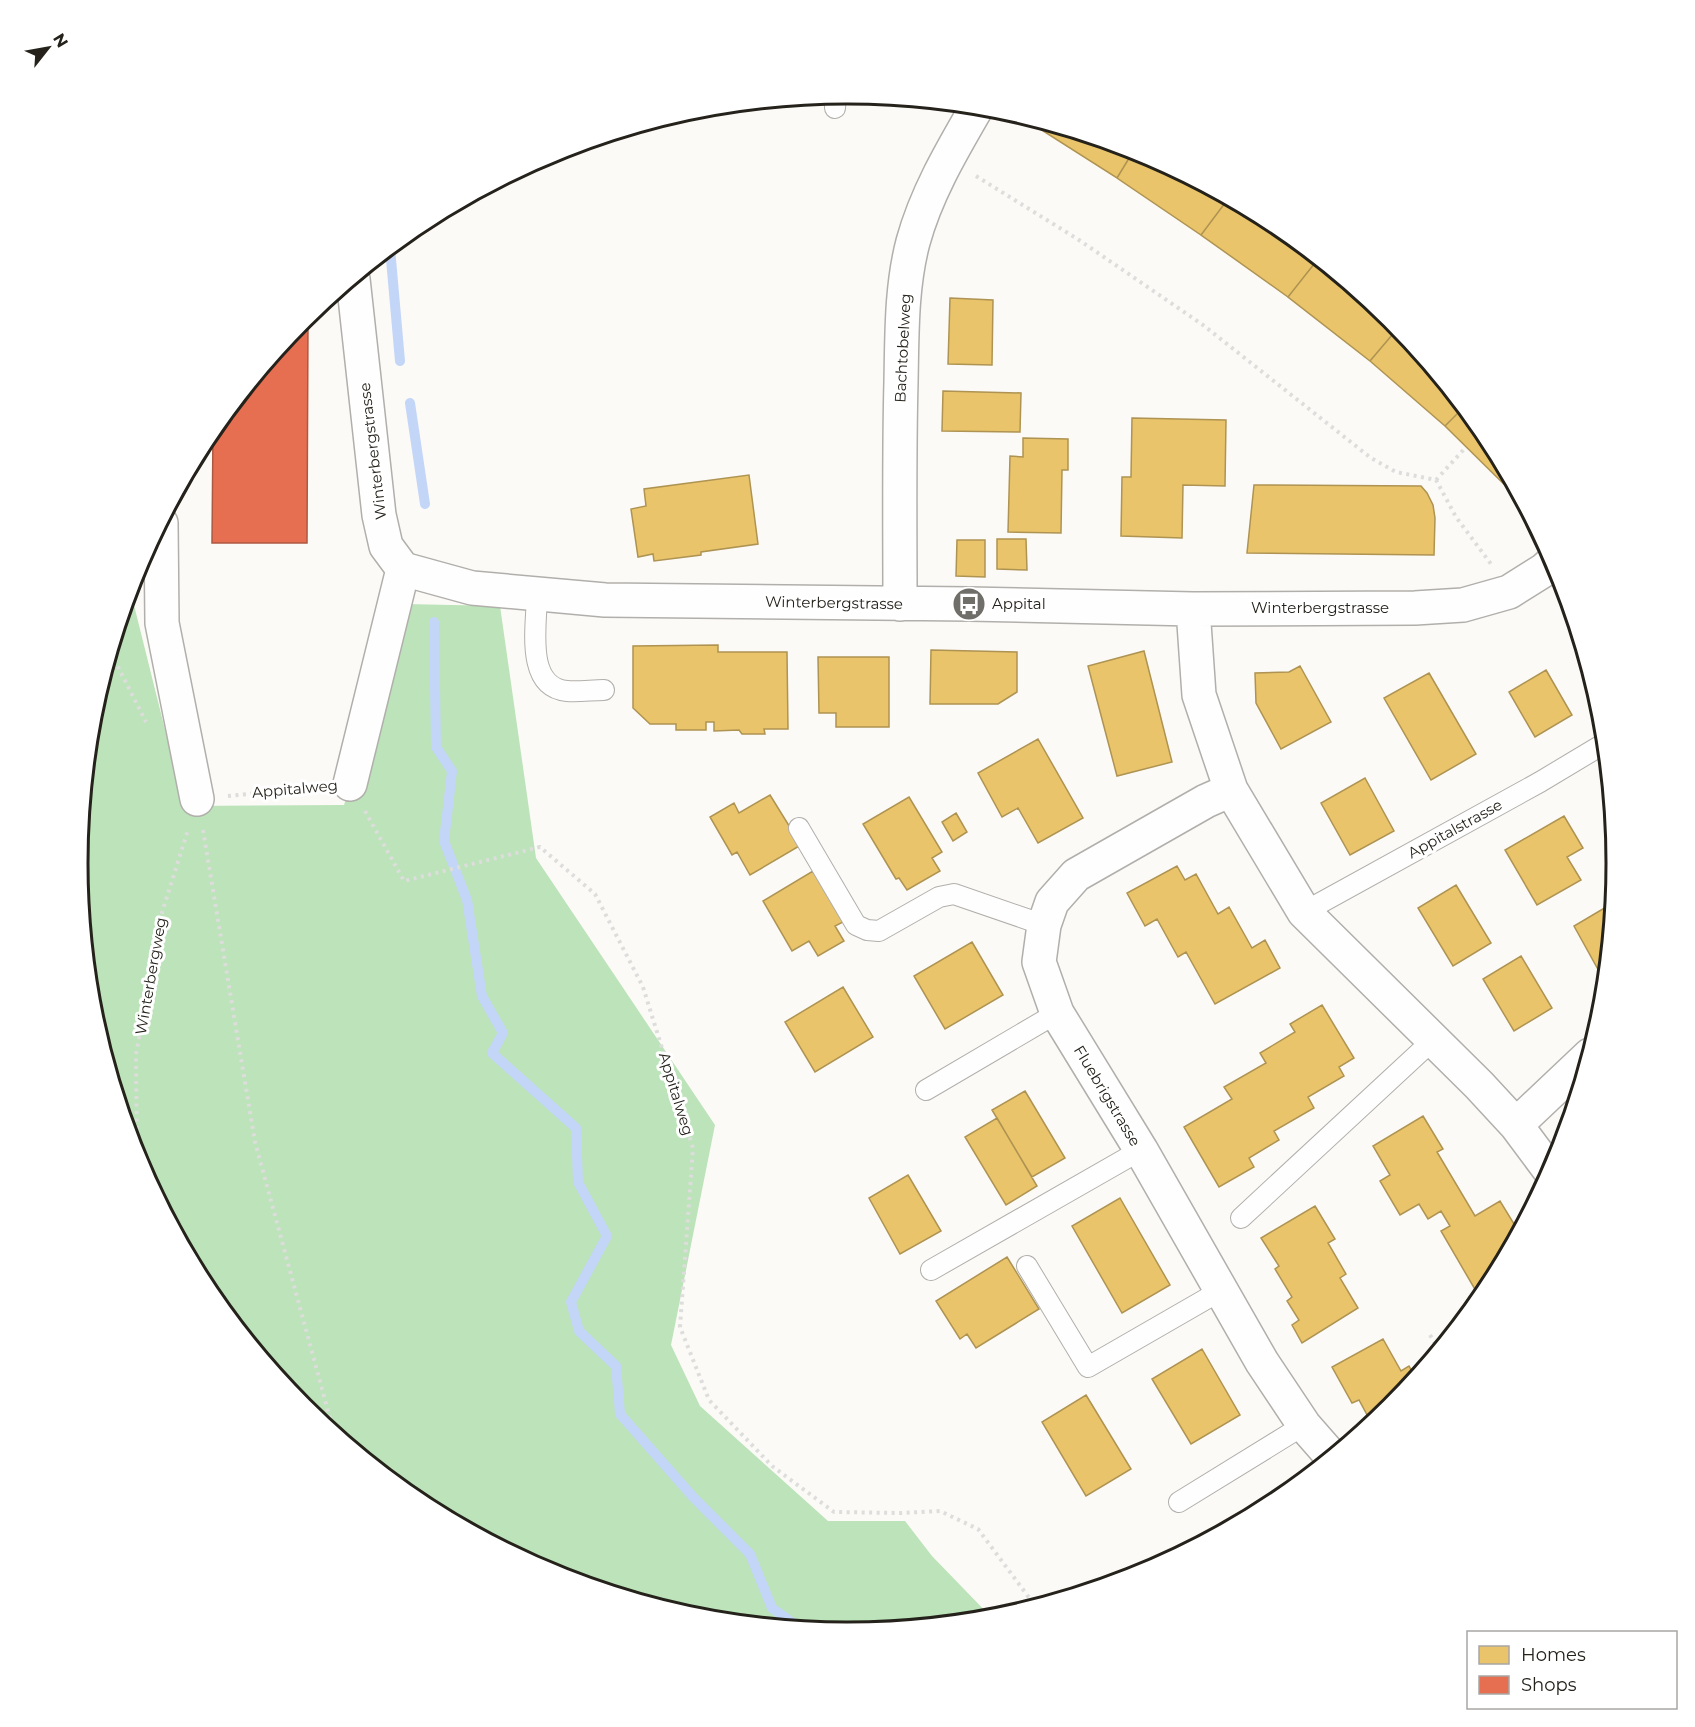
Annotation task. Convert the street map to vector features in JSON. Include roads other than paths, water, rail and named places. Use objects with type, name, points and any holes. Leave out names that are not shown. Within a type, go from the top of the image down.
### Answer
[{"type":"street","name":"Bachtobelweg","points":[[900,604],[899,446],[903,306],[913,243],[925,207],[947,159],[972,115]]},
{"type":"street","name":"Winterbergstrasse","points":[[354,287],[380,515],[386,546],[404,569],[472,588],[605,600],[1192,609],[1415,608],[1463,605],[1509,592],[1547,568]]},
{"type":"street","points":[[161,540],[162,623],[197,799]]},
{"type":"street","points":[[350,784],[404,569]]},
{"type":"street","points":[[1192,609],[1199,696],[1231,790],[1304,912],[1479,1085],[1516,1125],[1545,1163]]},
{"type":"street","name":"Fluebrigstrasse","points":[[1231,790],[1206,801],[1076,875],[1052,902],[1044,924],[1039,962],[1057,1013],[1141,1150],[1220,1291],[1262,1362],[1304,1425],[1328,1451]]},
{"type":"street","points":[[1516,1125],[1579,1065]]},
{"type":"lane","points":[[537,594],[537,667],[542,677],[553,686],[565,691],[604,690]]},
{"type":"lane","name":"Appitalstrasse","points":[[1304,912],[1597,748]]},
{"type":"lane","points":[[799,828],[856,924],[867,930],[879,931],[939,897],[954,894],[1044,924]]},
{"type":"lane","points":[[926,1090],[1057,1013]]},
{"type":"lane","points":[[1241,1218],[1433,1040]]},
{"type":"lane","points":[[931,1270],[1141,1150]]},
{"type":"lane","points":[[1027,1266],[1088,1367],[1220,1291]]},
{"type":"lane","points":[[1179,1502],[1304,1425]]},
{"type":"waterway","points":[[391,257],[400,361]]},
{"type":"waterway","points":[[410,403],[425,504]]},
{"type":"waterway","points":[[434,622],[436,747],[452,771],[444,841],[467,900],[482,996],[503,1033],[492,1053],[576,1128],[578,1182],[607,1236],[571,1302],[579,1331],[616,1366],[620,1414],[694,1498],[750,1554],[772,1608],[789,1620]]},
{"type":"place","name":"Appital","points":[[969,604]]}]
